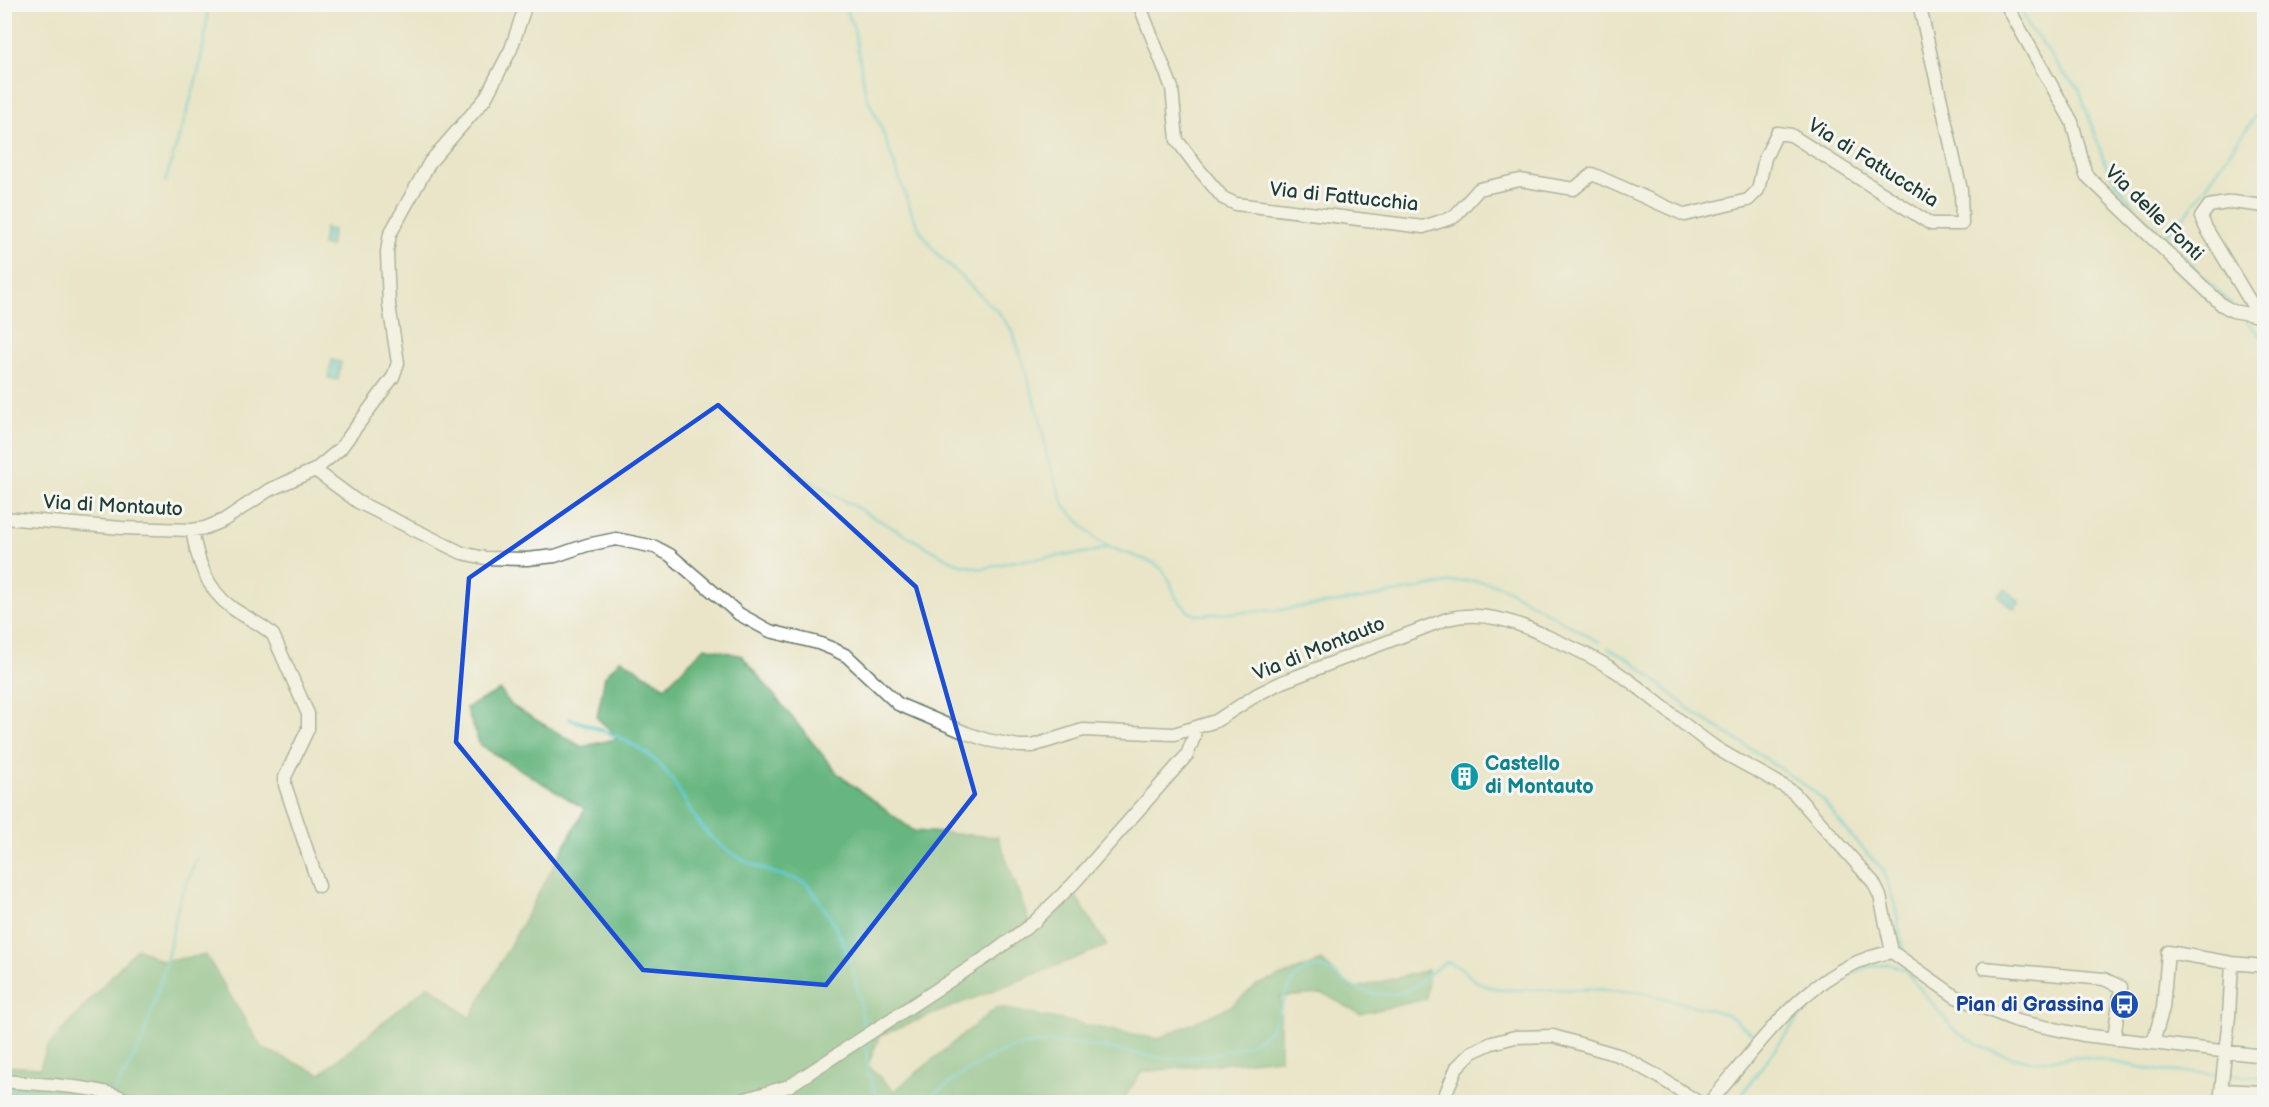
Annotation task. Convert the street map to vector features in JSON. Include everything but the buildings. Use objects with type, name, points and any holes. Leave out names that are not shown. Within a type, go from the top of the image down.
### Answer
[{"type":"street","points":[[315,470],[340,449],[393,378],[398,363],[389,305],[387,252],[390,234],[430,162],[485,99],[511,50],[526,4]]},
{"type":"street","name":"Via di Fattucchia","points":[[1139,4],[1172,88],[1177,140],[1223,198],[1236,204],[1423,226],[1454,217],[1479,189],[1520,180],[1574,189],[1592,174],[1685,215],[1748,200],[1758,190],[1764,158],[1777,133],[1791,135],[1931,224],[1962,224],[1961,190],[1921,12],[1923,4]]},
{"type":"street","name":"Via delle Fonti","points":[[2007,5],[2072,122],[2086,175],[2222,305],[2233,311],[2262,317]]},
{"type":"street","points":[[2262,317],[2217,248],[2202,217],[2209,206],[2220,204],[2232,202],[2265,206]]},
{"type":"street","name":"Via di Montauto","points":[[4,518],[122,528],[192,530],[205,528],[224,520],[269,490],[315,470],[358,502],[462,553],[485,558],[527,559],[555,556],[587,545],[616,539],[655,547],[670,555],[739,614],[770,631],[818,643],[847,656],[898,704],[966,733],[1019,746],[1032,746],[1083,730],[1174,734],[1216,721],[1258,694],[1282,682],[1447,619],[1458,616],[1505,619],[1585,653],[1610,668],[1735,760],[1781,783],[1794,793],[1873,882],[1880,896],[1892,952]]},
{"type":"street","points":[[192,530],[205,577],[218,596],[230,607],[264,626],[273,635],[308,714],[308,729],[285,777],[285,785],[320,886]]},
{"type":"street","points":[[736,1102],[789,1086],[991,954],[1033,923],[1073,884],[1187,755],[1194,736],[1194,729]]},
{"type":"street","points":[[1710,1102],[1787,1013],[1814,989],[1841,969],[1872,955],[1892,952],[1956,997],[2017,1021],[2083,1035],[2265,1056]]},
{"type":"street","points":[[2153,1043],[2163,1008],[2168,952],[2265,966]]},
{"type":"street","points":[[2232,963],[2221,1092],[2265,1092]]},
{"type":"street","points":[[1984,968],[2104,979],[2121,987],[2114,1039]]},
{"type":"street","points":[[1442,1102],[1457,1067],[1472,1052],[1492,1042],[1515,1037],[1553,1036],[1621,1056],[1698,1102]]},
{"type":"street","points":[[4,1081],[90,1090],[120,1096],[129,1102]]},
{"type":"highlighted area","points":[[718,405],[916,587],[975,794],[826,985],[643,970],[456,742],[469,578]]},
{"type":"green space","points":[[705,647],[742,656],[838,774],[914,831],[998,837],[1035,937],[1074,893],[1107,946],[880,1035],[868,1065],[894,1091],[997,1007],[1157,1039],[1231,1006],[1257,985],[1322,961],[1352,989],[1428,970],[1427,999],[1360,1014],[1324,994],[1280,997],[1280,1058],[1141,1072],[1122,1102],[5,1102],[4,1066],[40,1068],[47,1047],[137,948],[162,961],[206,955],[262,1048],[320,1074],[429,985],[470,1018],[585,809],[480,745],[466,708],[500,690],[512,706],[582,747],[619,738],[597,718],[605,676],[621,659],[665,687]]},
{"type":"green space","points":[[2257,919],[2264,920],[2264,938],[2255,937]]},
{"type":"water","points":[[325,228],[333,230],[330,247],[322,245]]},
{"type":"water","points":[[332,360],[341,362],[338,380],[328,378]]},
{"type":"water","points":[[2005,589],[2020,602],[2014,609],[1998,596]]},
{"type":"waterway","points":[[165,182],[198,72],[208,4]]},
{"type":"waterway","points":[[844,4],[854,29],[866,95],[880,125],[913,216],[921,232],[938,255],[999,313],[1013,332],[1040,418],[1048,461],[1065,507],[1097,540],[1109,547],[1154,563],[1162,569],[1170,581],[1176,598],[1195,615],[1280,610],[1361,599],[1458,581],[1479,581],[1501,586],[1599,642]]},
{"type":"waterway","points":[[2020,4],[2029,29],[2038,37],[2063,73],[2079,89],[2104,161],[2117,184],[2138,211],[2231,304]]},
{"type":"waterway","points":[[2164,237],[2188,212],[2264,104]]},
{"type":"waterway","points":[[2248,323],[2264,339]]},
{"type":"waterway","points":[[793,472],[948,559],[963,565],[983,569],[1009,562],[1092,552],[1109,547]]},
{"type":"waterway","points":[[1608,648],[1632,661],[1694,713],[1812,790],[1823,800],[1850,835],[1883,870],[1895,905],[1903,950]]},
{"type":"waterway","points":[[570,719],[627,741],[652,758],[673,781],[705,831],[725,849],[757,866],[809,886],[829,915],[844,947],[855,980],[864,1032]]},
{"type":"waterway","points":[[115,1091],[142,1042],[166,963],[179,902],[196,859]]},
{"type":"waterway","points":[[923,1102],[988,1058],[1024,1045],[1074,1044],[1175,1058],[1200,1057],[1241,1047],[1265,1035],[1276,1018],[1293,981],[1300,974],[1316,968],[1329,971],[1357,989],[1380,994],[1408,990],[1447,962],[1460,967],[1474,980],[1503,990],[1592,989],[1639,992],[1723,1013],[1734,1019],[1759,1040]]},
{"type":"waterway","points":[[1736,1102],[1798,1018],[1833,984],[1866,967],[1889,964],[1904,969],[1956,1032],[1988,1050],[2028,1061],[2087,1057],[2161,1071],[2219,1074]]},
{"type":"waterway","points":[[865,1042],[869,1075],[878,1102]]},
{"type":"waterway","points":[[2226,1074],[2264,1077]]},
{"type":"waterway","points":[[2229,1075],[2230,1083]]},
{"type":"waterway","points":[[4,1089],[51,1092],[84,1102]]},
{"type":"place","name":"Castello di Montauto","points":[[1464,776]]},
{"type":"place","name":"Pian di Grassina","points":[[2125,1005]]}]
